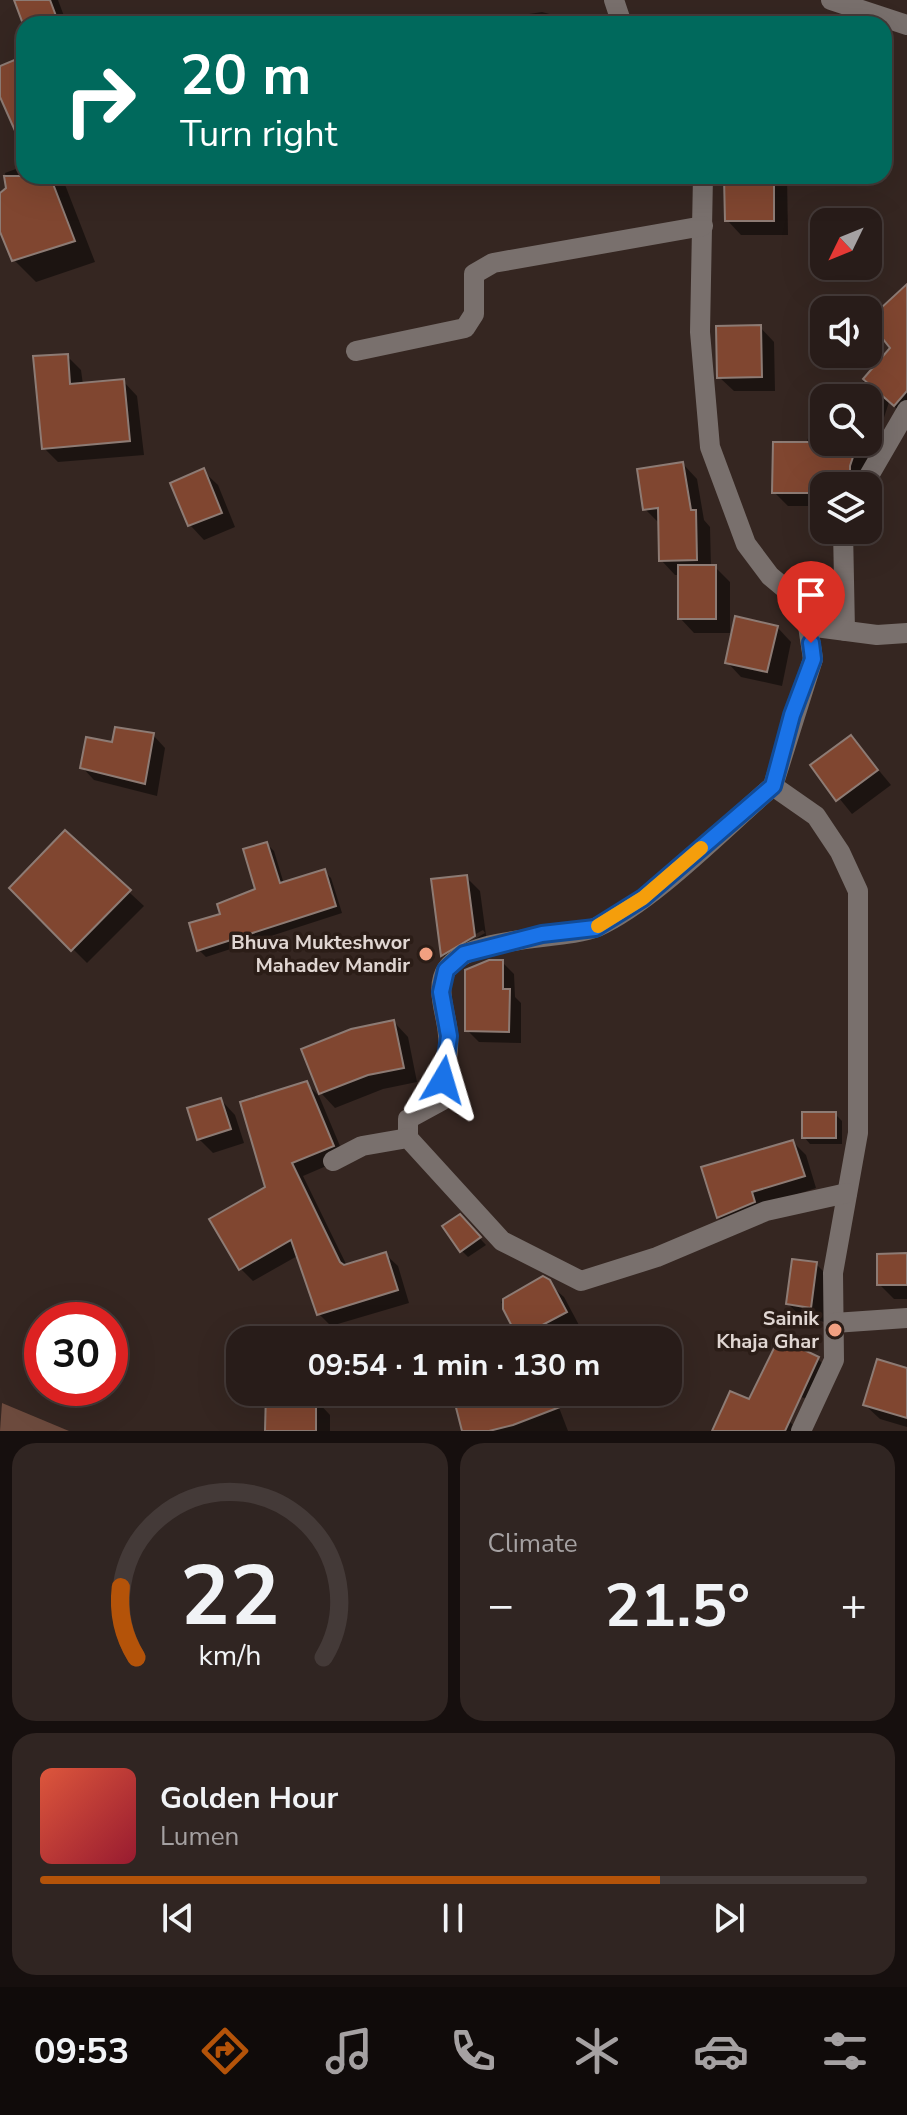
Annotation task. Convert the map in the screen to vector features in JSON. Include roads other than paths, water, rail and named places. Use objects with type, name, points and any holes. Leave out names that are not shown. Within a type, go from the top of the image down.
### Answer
[{"type":"street","points":[[831,0],[880,16]]},
{"type":"street","points":[[703,184],[700,332],[710,447],[746,544],[770,576],[794,596],[808,626],[813,659],[792,715],[773,786],[643,898],[595,928],[542,934],[464,954],[446,970],[441,992],[449,1036],[441,1101],[408,1119],[408,1138],[502,1241],[581,1281],[657,1257],[766,1211],[847,1193]]},
{"type":"street","points":[[356,351],[465,328],[474,314],[474,274],[493,263],[703,226]]},
{"type":"street","points":[[871,472],[907,410]]},
{"type":"street","points":[[843,544],[845,631]]},
{"type":"street","points":[[808,626],[877,635],[907,633]]},
{"type":"street","points":[[773,786],[816,816],[840,852],[858,891],[858,1133],[833,1273],[834,1360],[801,1431]]},
{"type":"street","points":[[333,1161],[362,1146],[408,1138]]},
{"type":"street","points":[[834,1323],[907,1318]]},
{"type":"place","name":"Bhuva Mukteshwor Mahadev Mandir","points":[[426,954]]},
{"type":"place","name":"Sainik Khaja Ghar","points":[[835,1330]]}]
